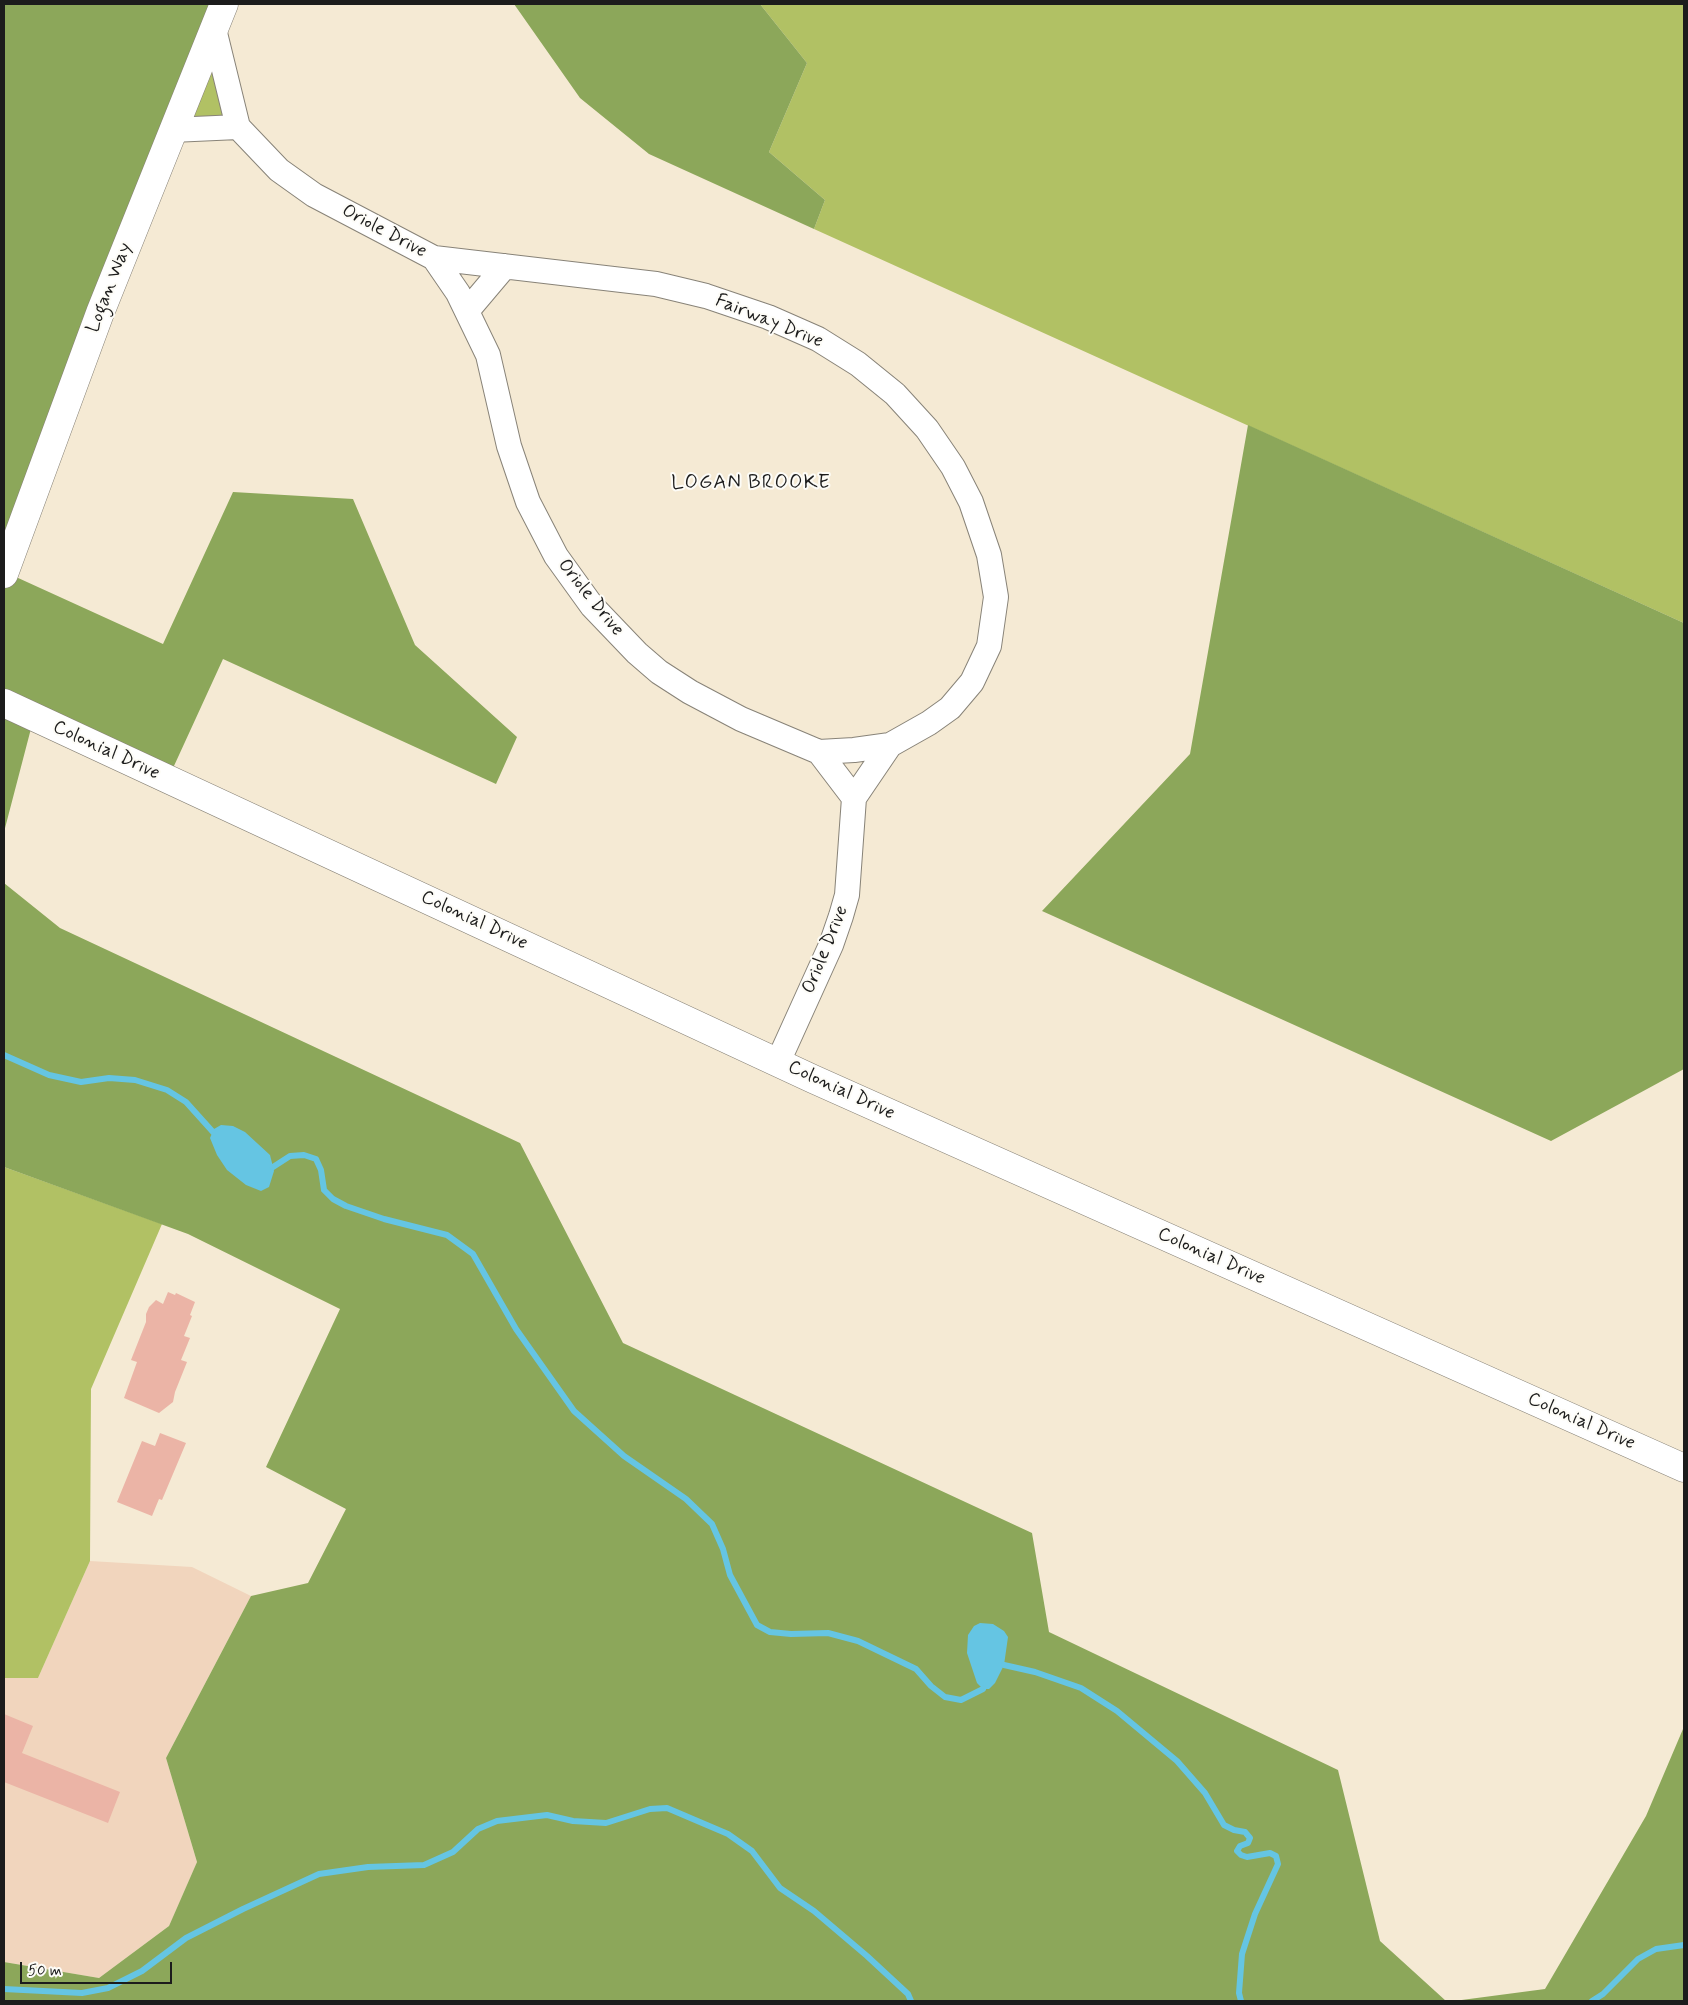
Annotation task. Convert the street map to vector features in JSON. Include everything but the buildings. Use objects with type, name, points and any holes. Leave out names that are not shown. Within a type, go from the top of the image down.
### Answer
[{"type":"street","name":"Logan Way","points":[[4,574],[100,313],[224,4]]},
{"type":"street","name":"Oriole Drive","points":[[214,29],[238,127],[279,170],[314,195],[434,258],[458,293],[488,355],[509,446],[528,502],[556,556],[592,606],[637,653],[659,672],[690,692],[741,719],[819,752],[854,798],[847,895],[843,909],[831,945],[778,1062]]},
{"type":"street","points":[[172,130],[238,127]]},
{"type":"street","name":"Fairway Drive","points":[[434,258],[656,284],[706,296],[768,317],[818,339],[858,364],[895,394],[927,429],[953,467],[971,502],[980,526],[994,578],[996,597],[989,646],[978,673],[961,696],[950,708],[929,723],[890,745],[819,752]]},
{"type":"street","points":[[466,312],[504,266]]},
{"type":"street","name":"Colonial Drive","points":[[4,703],[906,1121],[1684,1468]]},
{"type":"street","name":"Fairway Drive","points":[[854,798],[890,745]]},
{"type":"shaded area","points":[[90,1561],[192,1567],[251,1596],[166,1758],[197,1862],[169,1926],[99,1978],[4,1962],[4,1678],[38,1678]]},
{"type":"green space","points":[[4,4],[224,4],[5,572],[163,644],[233,492],[353,499],[415,645],[517,737],[496,784],[223,659],[168,779],[34,717],[4,832]]},
{"type":"green space","points":[[514,4],[760,4],[807,63],[769,152],[825,200],[814,229],[649,154],[580,98]]},
{"type":"green space","points":[[760,4],[1684,4],[1684,623],[814,229],[825,200],[769,152],[807,63]]},
{"type":"green space","points":[[214,29],[238,127],[172,130]]},
{"type":"green space","points":[[1248,425],[1684,623],[1684,1069],[1551,1141],[1042,911],[1190,754]]},
{"type":"green space","points":[[4,883],[60,928],[520,1143],[623,1343],[1032,1533],[1049,1632],[1338,1770],[1380,1941],[1446,2001],[4,2001],[4,1962],[99,1978],[169,1926],[197,1862],[166,1758],[251,1596],[308,1583],[346,1509],[266,1467],[340,1309],[188,1234],[4,1167]]},
{"type":"green space","points":[[4,1167],[162,1224],[91,1389],[90,1561],[38,1678],[4,1678]]},
{"type":"green space","points":[[1683,1729],[1684,2001],[1454,2001],[1545,1989],[1646,1816]]},
{"type":"water","points":[[221,1125],[233,1126],[245,1132],[270,1155],[274,1171],[269,1187],[261,1191],[246,1185],[227,1170],[217,1155],[210,1138],[214,1129]]},
{"type":"water","points":[[980,1623],[993,1624],[1004,1631],[1008,1637],[1004,1665],[995,1683],[989,1689],[983,1689],[977,1683],[967,1653],[968,1635],[974,1626]]},
{"type":"waterway","points":[[4,1055],[49,1075],[81,1082],[109,1078],[135,1080],[167,1090],[186,1102],[213,1132]]},
{"type":"waterway","points":[[273,1167],[290,1156],[304,1155],[316,1159],[321,1170],[324,1190],[333,1199],[346,1206],[384,1219],[447,1235],[473,1254],[516,1329],[574,1411],[624,1456],[686,1499],[712,1524],[723,1549],[730,1575],[757,1625],[770,1632],[791,1634],[828,1633],[858,1641],[916,1669],[931,1686],[945,1697],[961,1700],[983,1689]]},
{"type":"waterway","points":[[1004,1665],[1035,1672],[1081,1688],[1117,1711],[1177,1761],[1205,1793],[1224,1825],[1234,1830],[1245,1832],[1250,1838],[1248,1843],[1240,1846],[1237,1851],[1241,1855],[1247,1857],[1270,1853],[1276,1856],[1278,1864],[1255,1914],[1242,1954],[1239,1993],[1241,2001]]},
{"type":"waterway","points":[[4,1989],[82,1993],[108,1988],[142,1971],[186,1938],[319,1874],[368,1867],[424,1865],[453,1852],[478,1829],[497,1821],[547,1815],[573,1821],[606,1823],[650,1809],[667,1808],[728,1834],[752,1851],[780,1888],[814,1911],[867,1956],[908,1994],[911,2001]]},
{"type":"waterway","points":[[1592,2001],[1603,1994],[1638,1959],[1656,1949],[1684,1945]]},
{"type":"district","name":"LOGAN BROOKE","points":[[751,484]]}]
